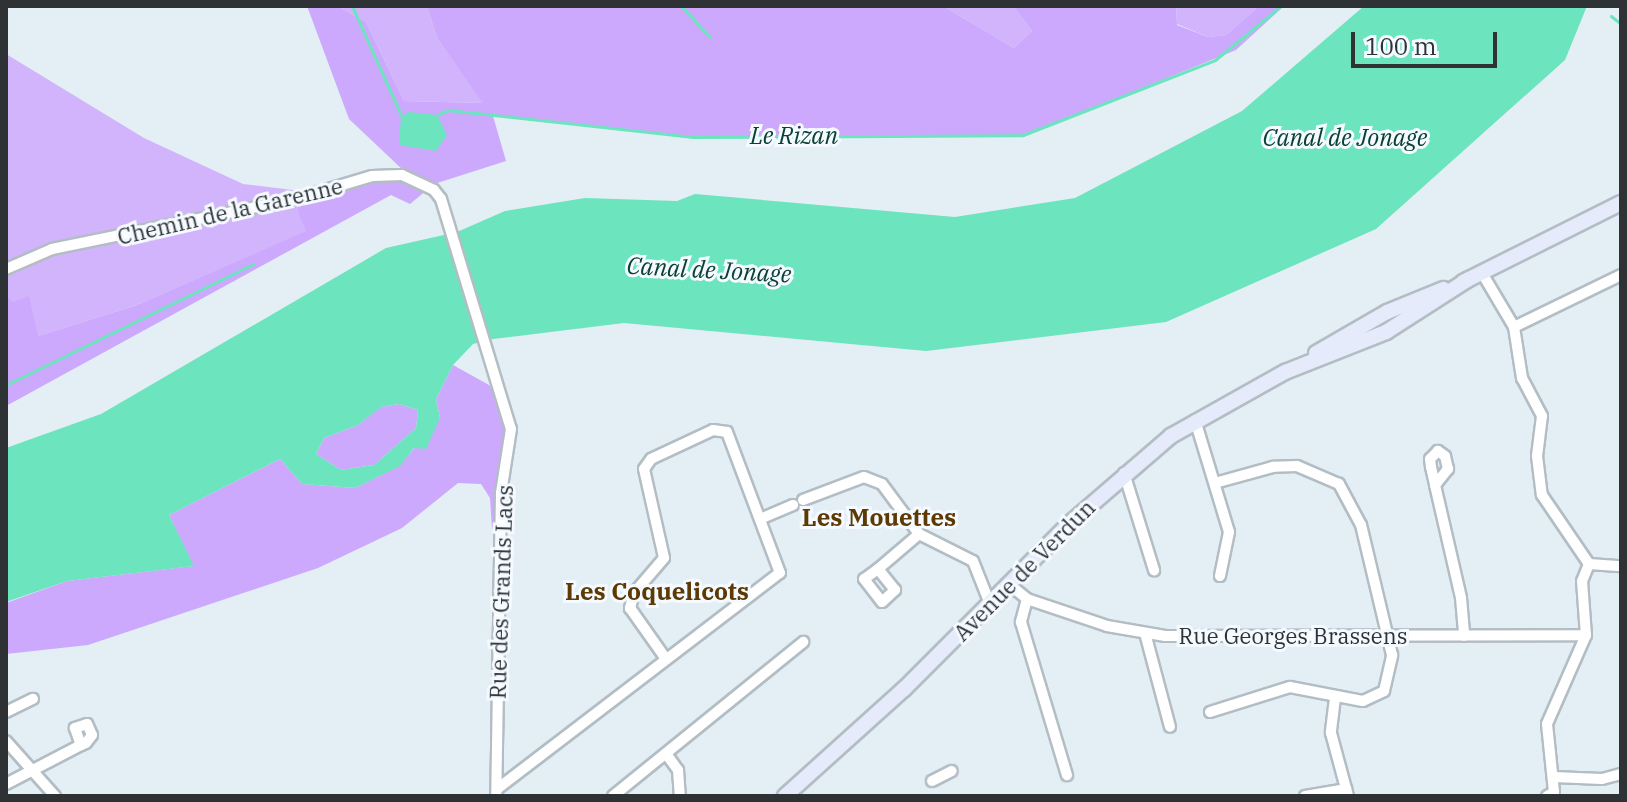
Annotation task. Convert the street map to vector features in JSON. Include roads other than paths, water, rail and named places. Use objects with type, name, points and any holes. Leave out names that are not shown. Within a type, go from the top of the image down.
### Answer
[{"type":"main road","name":"Avenue de Verdun","points":[[785,796],[1010,585],[1124,473],[1195,420],[1387,312],[1476,276],[1621,203]]},
{"type":"street","name":"Chemin de la Garenne","points":[[6,269],[52,249],[295,199],[372,176],[421,180],[434,190],[444,208]]},
{"type":"street","name":"Rue des Grands Lacs","points":[[444,208],[511,429],[501,493],[496,792]]},
{"type":"street","points":[[1514,327],[1621,275]]},
{"type":"street","points":[[1476,276],[1514,327],[1522,378],[1542,416],[1537,456],[1542,495],[1589,564]]},
{"type":"street","points":[[1195,420],[1229,532],[1220,576]]},
{"type":"street","points":[[496,792],[780,573],[727,432],[713,430],[651,459],[644,469],[664,558],[634,593],[630,608],[666,659]]},
{"type":"street","points":[[1210,712],[1290,687],[1363,701],[1384,691],[1392,673],[1388,637],[1361,525],[1339,484],[1297,466],[1273,467],[1215,483]]},
{"type":"street","points":[[1124,473],[1154,570]]},
{"type":"street","points":[[760,519],[864,477],[882,484],[919,534],[973,561],[990,604]]},
{"type":"street","points":[[1435,485],[1461,598],[1464,636]]},
{"type":"street","points":[[878,569],[919,534]]},
{"type":"street","points":[[1589,564],[1621,566]]},
{"type":"street","points":[[1552,795],[1554,777],[1547,724],[1586,635],[1582,581],[1589,564]]},
{"type":"street","name":"Rue Georges Brassens","points":[[1010,585],[1027,599],[1107,626],[1145,633],[1222,638],[1586,635]]},
{"type":"street","points":[[1027,599],[1021,622],[1067,775]]},
{"type":"street","points":[[1145,633],[1170,727]]},
{"type":"street","points":[[613,796],[803,642]]},
{"type":"street","points":[[1305,796],[1347,792],[1330,725],[1335,698]]},
{"type":"street","points":[[6,712],[33,699]]},
{"type":"street","points":[[6,741],[55,796]]},
{"type":"street","points":[[6,784],[81,745]]},
{"type":"street","points":[[667,755],[678,770],[680,796]]},
{"type":"street","points":[[932,781],[952,771]]},
{"type":"street","points":[[1554,777],[1602,779],[1621,774]]},
{"type":"water","name":"Canal de Jonage","points":[[1364,6],[1587,6],[1565,60],[1376,229],[1166,322],[926,351],[624,323],[493,339],[473,344],[453,365],[436,399],[440,418],[426,449],[414,448],[400,466],[355,488],[302,484],[280,459],[169,515],[194,566],[67,581],[6,602],[6,448],[101,414],[386,248],[457,232],[505,211],[585,198],[677,201],[695,194],[955,217],[1075,198],[1242,111]],"holes":[[[399,404],[418,410],[416,428],[374,465],[341,470],[316,454],[324,438],[358,425],[381,407]]]},
{"type":"water","points":[[409,112],[437,115],[447,135],[436,151],[399,145],[401,117]]},
{"type":"waterway","name":"Le Rizan","points":[[352,6],[402,117]]},
{"type":"waterway","points":[[681,6],[710,37]]},
{"type":"waterway","name":"Le Rizan","points":[[437,115],[448,110],[694,137],[1023,135],[1215,60],[1281,6]]},
{"type":"waterway","points":[[1611,16],[1621,24]]},
{"type":"waterway","points":[[6,385],[253,264]]},
{"type":"district","name":"Les Mouettes","points":[[879,518]]},
{"type":"district","name":"Les Coquelicots","points":[[657,592]]}]
